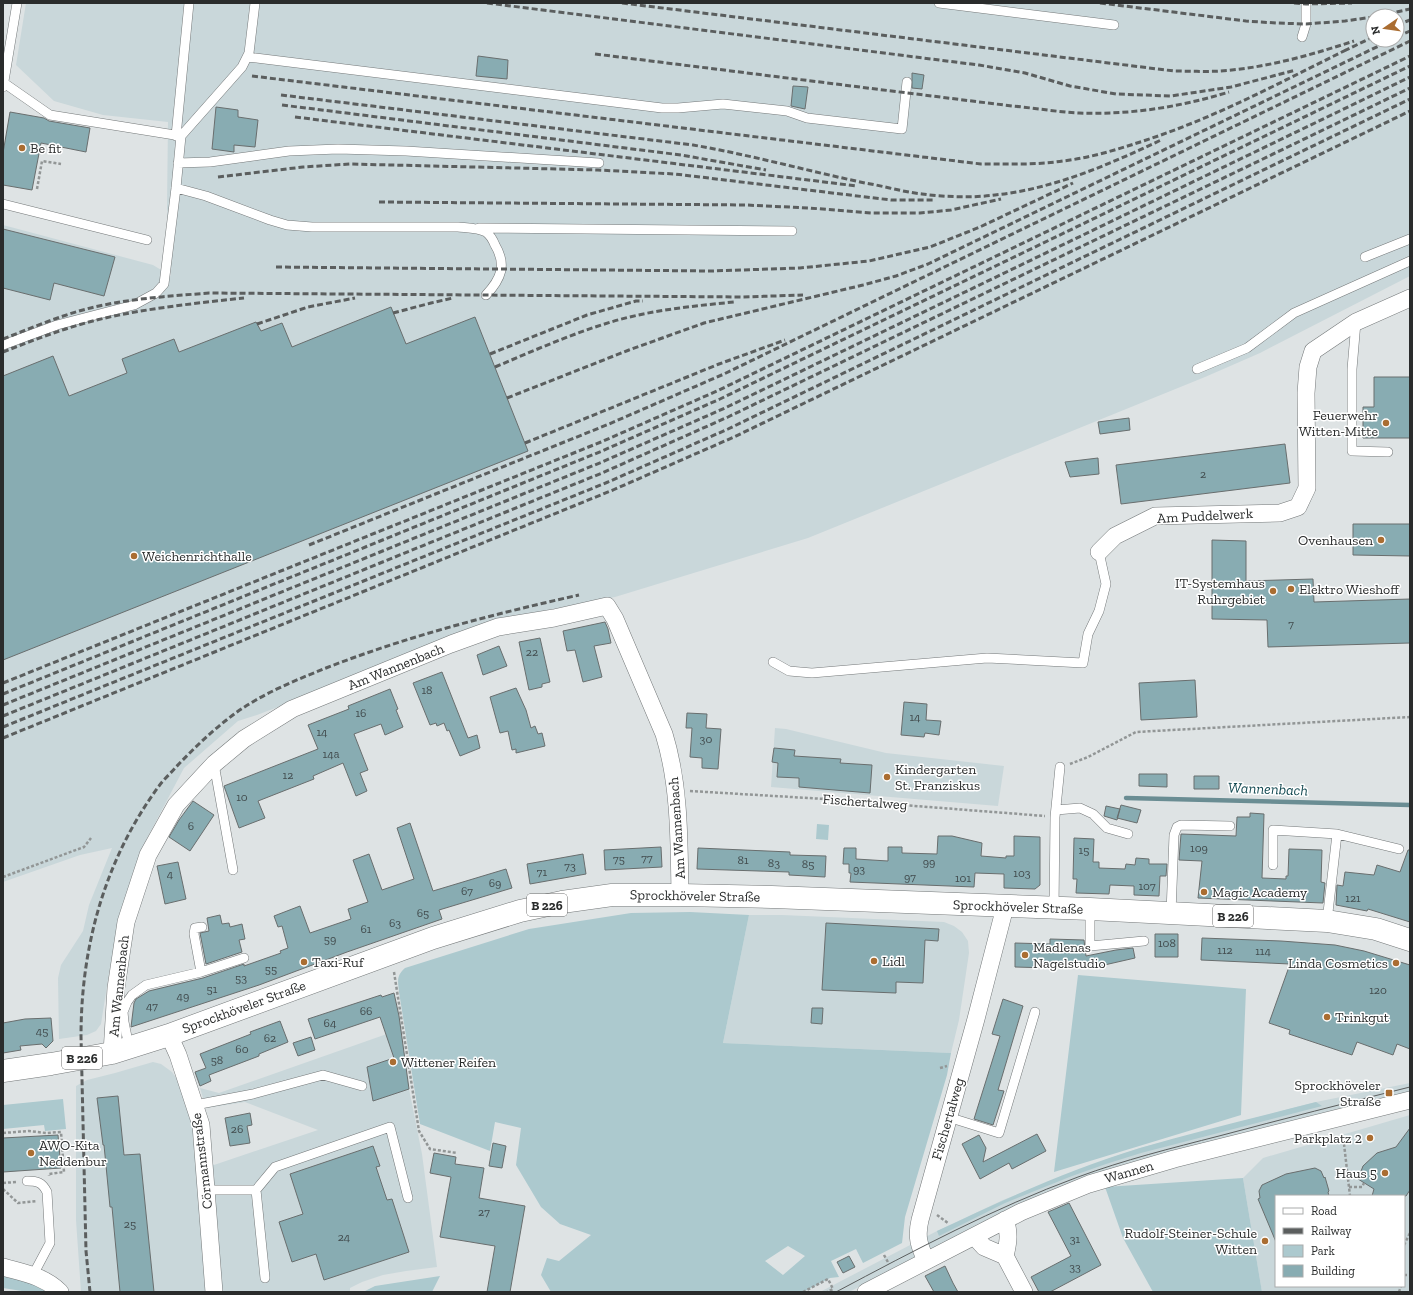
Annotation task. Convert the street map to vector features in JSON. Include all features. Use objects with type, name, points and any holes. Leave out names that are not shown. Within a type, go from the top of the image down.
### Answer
[{"type":"main road","name":"Sprockhöveler Straße","points":[[3,1071],[51,1064],[121,1050],[169,1035],[433,938],[520,911],[562,902],[612,895],[680,894],[1054,909],[1090,909],[1327,921],[1376,929],[1410,940]]},
{"type":"street","points":[[1356,322],[1410,298]]},
{"type":"street","name":"Am Puddelwerk","points":[[1099,552],[1114,536],[1155,516],[1280,513],[1298,507],[1307,488],[1306,393],[1308,367],[1313,351],[1356,322]]},
{"type":"street","name":"Am Wannenbach","points":[[121,1050],[116,988],[126,922],[148,855],[176,805],[214,764],[244,739],[292,709],[451,644],[498,627],[554,618],[607,606],[615,619],[664,734],[670,752],[679,840],[680,894]]},
{"type":"street","name":"Fischertalweg","points":[[926,1261],[920,1248],[918,1231],[923,1204],[976,1019],[1005,907]]},
{"type":"street","name":"Cörmannstraße","points":[[169,1035],[178,1055],[201,1125],[214,1292]]},
{"type":"street","name":"Wannen","points":[[866,1292],[1005,1220],[1050,1199],[1089,1184],[1174,1159],[1410,1100]]},
{"type":"street","points":[[1005,1220],[1008,1228],[1005,1256],[1024,1292]]},
{"type":"street","points":[[975,1236],[984,1247],[1005,1256]]},
{"type":"street","points":[[3,1267],[33,1275],[52,1284],[60,1292]]},
{"type":"lane","points":[[17,3],[3,85],[50,115],[178,136]]},
{"type":"lane","points":[[3,345],[57,325],[134,305],[156,293],[164,284],[176,188],[178,136],[189,3]]},
{"type":"lane","points":[[178,136],[236,76],[248,58],[255,3]]},
{"type":"lane","points":[[939,3],[1114,25]]},
{"type":"lane","points":[[1302,38],[1306,24],[1306,3]]},
{"type":"lane","points":[[248,58],[662,108],[723,104],[787,111],[807,118],[902,129],[907,82]]},
{"type":"lane","points":[[178,163],[210,162],[289,151],[338,149],[406,151],[598,163]]},
{"type":"lane","points":[[176,188],[206,196],[287,225],[312,227],[792,231]]},
{"type":"lane","points":[[3,204],[147,240]]},
{"type":"lane","points":[[467,228],[486,233],[496,246],[501,258],[502,269],[499,278],[494,287],[486,295]]},
{"type":"lane","points":[[1366,257],[1410,238]]},
{"type":"lane","points":[[1197,369],[1247,348],[1294,313],[1410,262]]},
{"type":"lane","points":[[1356,322],[1352,369],[1352,451],[1388,452]]},
{"type":"lane","points":[[773,662],[789,671],[812,673],[987,658],[1084,663],[1088,634],[1099,611],[1106,584],[1099,552]]},
{"type":"lane","points":[[214,764],[232,870]]},
{"type":"lane","points":[[1054,909],[1056,813],[1060,768]]},
{"type":"lane","points":[[1056,813],[1080,808],[1093,814],[1107,828],[1128,834]]},
{"type":"lane","points":[[1171,913],[1174,835],[1177,827],[1181,825],[1230,826]]},
{"type":"lane","points":[[1273,865],[1273,830],[1337,834],[1399,849]]},
{"type":"lane","points":[[1327,921],[1337,834]]},
{"type":"lane","points":[[1090,909],[1090,946],[1144,941]]},
{"type":"lane","points":[[201,972],[194,934],[195,928],[202,927]]},
{"type":"lane","points":[[121,1050],[124,1022],[123,1012],[132,995],[146,985],[201,972],[244,958]]},
{"type":"lane","points":[[948,1117],[999,1133],[1035,1012]]},
{"type":"lane","points":[[195,1105],[253,1094],[323,1075],[362,1086]]},
{"type":"lane","points":[[265,1278],[256,1190],[276,1167],[390,1128],[408,1198]]},
{"type":"lane","points":[[27,1181],[36,1181],[44,1186],[47,1192],[50,1243],[33,1275]]},
{"type":"lane","points":[[206,1190],[256,1190]]},
{"type":"path","points":[[37,189],[42,161],[61,164]]},
{"type":"path","points":[[1060,768],[1088,757],[1136,732],[1410,717]]},
{"type":"path","name":"Fischertalweg","points":[[675,790],[1056,813]]},
{"type":"path","points":[[3,877],[84,846],[91,838]]},
{"type":"path","points":[[388,954],[395,977],[419,1131],[430,1149],[458,1153]]},
{"type":"path","points":[[3,1133],[30,1130],[46,1133],[61,1132],[64,1172],[49,1174],[44,1186]]},
{"type":"path","points":[[1344,1144],[1350,1195]]},
{"type":"path","points":[[1349,1187],[1362,1187],[1364,1184]]},
{"type":"path","points":[[3,1189],[18,1203],[47,1200]]},
{"type":"path","points":[[1405,1243],[1410,1234]]},
{"type":"path","points":[[803,1292],[828,1279],[833,1289],[827,1292]]},
{"type":"shaded area","points":[[26,3],[1410,3],[1410,276],[1260,353],[1205,377],[808,538],[615,597],[515,616],[238,721],[184,768],[145,842],[119,925],[110,967],[101,1024],[96,1031],[87,1035],[59,1039],[58,978],[61,965],[83,931],[89,905],[112,848],[80,855],[3,882],[3,225],[153,265],[171,276],[167,207],[168,122],[103,115],[54,101],[16,65]]},
{"type":"shaded area","name":"Kindergarten St. Franziskus","points":[[775,728],[786,729],[886,753],[1004,766],[998,806],[771,787]]},
{"type":"shaded area","points":[[749,915],[944,922],[954,926],[962,932],[968,941],[969,953],[959,1020],[951,1053],[723,1043]]},
{"type":"shaded area","points":[[401,1029],[409,1089],[422,1154],[437,1267],[383,1275],[350,1288],[350,1292],[81,1292],[76,1220],[76,1086],[87,1080],[153,1062],[161,1064],[172,1072],[179,1082],[193,1122],[195,1152],[214,1165],[318,1130],[245,1102],[206,1108],[200,1088],[219,1093]]},
{"type":"shaded area","points":[[1410,1083],[1410,1094],[1143,1161],[894,1269],[849,1292],[820,1292],[937,1231],[1003,1200],[1105,1160],[1140,1148],[1316,1102]]},
{"type":"shaded area","name":"Rudolf-Steiner-Schule Witten","points":[[1410,1115],[1410,1292],[1262,1292],[1243,1178],[1263,1158]]},
{"type":"green space","points":[[817,824],[829,825],[828,840],[816,839]]},
{"type":"green space","points":[[690,912],[749,915],[723,1043],[951,1053],[947,1075],[905,1217],[902,1243],[863,1263],[856,1249],[831,1261],[839,1277],[830,1278],[803,1292],[551,1292],[541,1275],[547,1258],[559,1261],[591,1235],[560,1224],[541,1207],[516,1165],[521,1128],[495,1122],[490,1151],[420,1124],[398,979],[405,968],[529,929],[631,913]],"holes":[[[788,1246],[805,1256],[783,1275],[765,1261]]]},
{"type":"green space","points":[[1078,975],[1246,989],[1241,1115],[1054,1172]]},
{"type":"green space","points":[[63,1099],[66,1129],[45,1131],[44,1125],[3,1129],[3,1105]]},
{"type":"green space","points":[[1316,1102],[1322,1106],[1141,1153],[1106,1164],[1005,1203],[939,1236],[937,1231],[1062,1175],[1114,1156],[1184,1136]]},
{"type":"green space","points":[[1243,1178],[1262,1292],[1153,1292],[1123,1238],[1105,1187]]},
{"type":"green space","points":[[3,1274],[47,1284],[46,1292],[28,1292],[3,1288]]},
{"type":"green space","points":[[440,1276],[432,1292],[363,1292],[375,1286]]},
{"type":"building","points":[[478,56],[508,60],[507,79],[476,76]]},
{"type":"building","points":[[912,73],[924,75],[922,89],[912,88]]},
{"type":"building","points":[[793,86],[808,87],[805,109],[791,106]]},
{"type":"building","points":[[216,107],[238,110],[238,117],[258,120],[255,147],[234,145],[234,152],[212,149]]},
{"type":"building","name":"Be fit","points":[[10,112],[90,128],[86,152],[41,143],[32,190],[3,185],[3,153]]},
{"type":"building","points":[[3,229],[115,257],[104,296],[54,283],[50,300],[3,288]]},
{"type":"building","name":"Weichenrichthalle","points":[[391,307],[406,344],[475,317],[528,451],[3,660],[3,376],[53,356],[69,396],[127,373],[122,359],[174,339],[179,352],[256,322],[261,331],[282,323],[292,347]]},
{"type":"building","name":"Feuerwehr Witten-Mitte","points":[[1374,377],[1410,377],[1410,438],[1363,438],[1363,407],[1374,407]]},
{"type":"building","points":[[1129,418],[1130,430],[1100,434],[1098,422]]},
{"type":"building","points":[[1285,444],[1290,483],[1121,504],[1116,465]]},
{"type":"building","points":[[1098,458],[1099,474],[1070,477],[1065,462]]},
{"type":"building","name":"Ovenhausen","points":[[1353,524],[1410,524],[1410,556],[1353,555]]},
{"type":"building","points":[[1212,540],[1246,541],[1246,581],[1313,579],[1314,602],[1410,599],[1410,643],[1268,647],[1267,620],[1212,619]]},
{"type":"building","points":[[605,622],[611,643],[594,646],[602,677],[583,682],[575,650],[567,651],[563,631]]},
{"type":"building","points":[[540,638],[550,682],[542,684],[542,687],[529,690],[519,642]]},
{"type":"building","points":[[499,646],[507,666],[483,675],[477,655]]},
{"type":"building","points":[[442,672],[468,738],[477,735],[480,748],[460,756],[449,730],[447,731],[444,723],[437,726],[436,723],[430,725],[413,683]]},
{"type":"building","points":[[1195,680],[1197,717],[1141,720],[1139,683]]},
{"type":"building","points":[[516,688],[526,710],[531,728],[535,726],[538,734],[542,733],[545,746],[516,753],[516,749],[512,750],[508,731],[500,733],[490,697]]},
{"type":"building","points":[[390,689],[403,727],[385,735],[381,724],[354,734],[368,770],[360,773],[367,791],[356,796],[343,763],[313,776],[314,779],[258,801],[265,818],[239,828],[224,786],[318,749],[308,725],[349,709],[348,706]]},
{"type":"building","points":[[904,702],[927,704],[926,720],[941,721],[939,735],[925,733],[924,737],[901,735]]},
{"type":"building","points":[[687,713],[707,714],[706,728],[721,729],[718,769],[702,768],[702,758],[690,757],[692,728],[686,728]]},
{"type":"building","points":[[774,748],[795,750],[794,756],[841,759],[840,763],[872,765],[870,793],[799,787],[799,778],[777,777],[778,763],[772,762]]},
{"type":"building","points":[[1139,774],[1167,774],[1167,787],[1139,786]]},
{"type":"building","points":[[1194,776],[1219,776],[1219,789],[1194,789]]},
{"type":"building","points":[[193,801],[214,815],[190,851],[169,837]]},
{"type":"building","points":[[1121,805],[1141,810],[1137,823],[1117,818]]},
{"type":"building","points":[[1106,806],[1120,809],[1117,820],[1104,816]]},
{"type":"building","points":[[1250,813],[1264,814],[1262,878],[1286,879],[1286,876],[1288,876],[1289,849],[1322,850],[1321,882],[1325,883],[1323,903],[1198,898],[1202,861],[1179,860],[1181,834],[1236,836],[1237,817],[1250,817]]},
{"type":"building","points":[[410,823],[433,891],[506,869],[512,888],[439,910],[442,919],[259,985],[131,1027],[134,1003],[136,999],[149,991],[203,978],[244,964],[244,966],[281,953],[280,951],[288,948],[282,926],[278,927],[274,916],[300,906],[310,933],[351,919],[348,909],[368,902],[353,860],[369,854],[382,890],[414,879],[397,828]]},
{"type":"building","points":[[938,836],[952,836],[982,843],[981,856],[1006,858],[1006,856],[1014,856],[1014,836],[1040,837],[1040,885],[1035,889],[1004,888],[1004,874],[975,873],[974,887],[850,882],[851,873],[849,873],[849,864],[843,864],[844,848],[856,848],[856,859],[888,861],[888,847],[902,847],[902,853],[937,854]]},
{"type":"building","points":[[1074,838],[1094,839],[1093,862],[1099,862],[1099,868],[1125,869],[1126,864],[1135,865],[1136,858],[1149,859],[1149,864],[1167,864],[1166,876],[1160,876],[1159,896],[1134,895],[1134,886],[1110,885],[1109,894],[1076,893],[1077,879],[1073,879]]},
{"type":"building","points":[[661,847],[662,867],[605,870],[604,850]]},
{"type":"building","points":[[698,848],[790,852],[790,855],[826,856],[825,877],[789,875],[789,872],[697,869]]},
{"type":"building","points":[[1408,850],[1410,850],[1410,922],[1368,909],[1367,911],[1336,905],[1337,885],[1343,886],[1345,872],[1374,875],[1377,865],[1400,872]]},
{"type":"building","points":[[583,854],[586,874],[530,884],[527,864]]},
{"type":"building","points":[[178,862],[186,899],[165,904],[157,866]]},
{"type":"building","points":[[220,915],[222,924],[229,923],[230,927],[242,924],[245,939],[239,940],[242,952],[206,964],[200,933],[209,931],[207,918]]},
{"type":"building","name":"Lidl","points":[[826,923],[939,929],[938,941],[925,940],[923,983],[896,982],[896,993],[822,990]]},
{"type":"building","points":[[1155,934],[1178,934],[1178,957],[1155,957]]},
{"type":"building","points":[[1202,938],[1335,945],[1364,951],[1410,965],[1410,1049],[1397,1044],[1393,1055],[1357,1042],[1352,1055],[1289,1034],[1290,1030],[1269,1023],[1290,964],[1201,960]]},
{"type":"building","points":[[1050,939],[1084,940],[1086,956],[1133,948],[1135,958],[1100,966],[1099,964],[1050,962],[1050,968],[1015,967],[1015,943],[1050,944]]},
{"type":"building","points":[[394,993],[399,1016],[409,1089],[373,1101],[367,1067],[394,1058],[380,1017],[315,1039],[308,1019],[381,995],[382,997]]},
{"type":"building","points":[[1003,999],[1023,1006],[998,1090],[1004,1091],[993,1125],[974,1119],[1000,1036],[992,1034]]},
{"type":"building","points":[[812,1008],[823,1008],[822,1024],[811,1023]]},
{"type":"building","points":[[51,1018],[53,1041],[46,1048],[42,1044],[20,1046],[21,1050],[3,1053],[3,1023],[25,1019]]},
{"type":"building","points":[[280,1021],[288,1042],[259,1054],[259,1056],[209,1075],[211,1081],[200,1086],[195,1072],[206,1068],[200,1054],[251,1034],[250,1032]]},
{"type":"building","points":[[311,1037],[315,1050],[298,1056],[293,1043]]},
{"type":"building","points":[[118,1096],[124,1155],[140,1154],[154,1292],[120,1292],[112,1207],[110,1207],[104,1145],[97,1098]]},
{"type":"building","points":[[250,1113],[252,1125],[247,1126],[250,1143],[230,1146],[225,1118]]},
{"type":"building","name":"Haus 5","points":[[1410,1128],[1410,1190],[1406,1196],[1372,1195],[1374,1189],[1358,1179],[1363,1166],[1377,1153],[1396,1147]]},
{"type":"building","points":[[1037,1134],[1046,1151],[1012,1169],[1009,1163],[980,1179],[962,1144],[979,1135],[986,1148],[983,1162]]},
{"type":"building","name":"AWO-Kita Neddenbur","points":[[58,1135],[61,1168],[3,1172],[3,1138]]},
{"type":"building","points":[[493,1143],[506,1146],[502,1168],[489,1166]]},
{"type":"building","points":[[373,1146],[380,1166],[376,1167],[387,1200],[392,1199],[409,1252],[324,1280],[316,1254],[292,1262],[279,1222],[303,1214],[290,1174]]},
{"type":"building","points":[[434,1153],[456,1157],[455,1164],[484,1168],[479,1198],[525,1206],[510,1292],[487,1292],[495,1246],[440,1237],[451,1177],[430,1173]]},
{"type":"building","points":[[1315,1168],[1321,1171],[1324,1178],[1325,1177],[1329,1195],[1275,1195],[1275,1240],[1258,1199],[1260,1198],[1259,1191],[1262,1185],[1286,1174]]},
{"type":"building","points":[[1069,1203],[1101,1265],[1050,1292],[1039,1292],[1031,1277],[1071,1256],[1048,1212]]},
{"type":"building","points":[[849,1256],[855,1267],[843,1273],[837,1262]]},
{"type":"building","points":[[945,1266],[958,1292],[934,1292],[925,1276]]},
{"type":"waterway","name":"Wannenbach","points":[[1126,798],[1410,805]]},
{"type":"tram line","points":[[836,1292],[925,1245],[985,1216],[1078,1177],[1113,1165],[1166,1150],[1410,1087]]},
{"type":"railway","points":[[487,3],[979,65],[1025,73],[1070,86],[1116,94],[1171,96],[1231,87],[1296,70]]},
{"type":"railway","points":[[622,3],[1174,71],[1214,71],[1254,67],[1305,56],[1354,41]]},
{"type":"railway","points":[[1100,3],[1246,21],[1276,23],[1306,24],[1365,18]]},
{"type":"railway","points":[[1294,3],[1352,3]]},
{"type":"railway","points":[[1405,10],[1410,9]]},
{"type":"railway","points":[[1405,22],[1410,20]]},
{"type":"railway","points":[[1405,33],[1410,31]]},
{"type":"railway","points":[[1344,51],[1365,41]]},
{"type":"railway","points":[[309,545],[609,424],[724,374],[1410,41]]},
{"type":"railway","points":[[507,398],[629,350],[704,323],[863,285],[896,276],[928,264],[1374,48]]},
{"type":"railway","points":[[252,76],[981,164],[1022,164],[1072,160],[1091,156],[1119,149],[1164,134],[1218,112],[1270,88],[1348,49]]},
{"type":"railway","points":[[595,54],[1062,112],[1117,113],[1155,109],[1192,102],[1229,92]]},
{"type":"railway","points":[[3,683],[601,442],[717,391],[1410,56]]},
{"type":"railway","points":[[3,694],[602,451],[720,399],[1410,66]]},
{"type":"railway","points":[[3,705],[602,462],[725,408],[1410,77]]},
{"type":"railway","points":[[3,716],[602,473],[728,417],[1410,88]]},
{"type":"railway","points":[[281,95],[693,145],[922,194],[968,197],[1017,192],[1059,182],[1100,167],[1161,140]]},
{"type":"railway","points":[[3,727],[608,482],[728,429],[1410,99]]},
{"type":"railway","points":[[282,105],[681,155],[766,170]]},
{"type":"railway","points":[[3,738],[613,490],[734,437],[1410,111]]},
{"type":"railway","points":[[295,117],[857,186]]},
{"type":"railway","points":[[218,177],[303,167],[350,164],[598,170],[675,174],[891,200],[935,200]]},
{"type":"railway","points":[[276,267],[711,271],[800,268],[869,261],[930,247],[980,227],[1073,183]]},
{"type":"railway","points":[[379,202],[746,205],[872,213],[920,213],[951,210],[1001,199]]},
{"type":"railway","points":[[3,339],[62,316],[99,306],[140,299],[209,293],[743,297],[803,295]]},
{"type":"railway","points":[[3,352],[66,329],[122,314],[244,298]]},
{"type":"railway","points":[[257,324],[308,307],[355,298]]},
{"type":"railway","points":[[393,313],[453,298]]},
{"type":"railway","points":[[490,354],[587,315],[636,301],[643,301]]},
{"type":"railway","points":[[495,367],[567,337],[611,322],[641,314],[734,302]]},
{"type":"railway","points":[[525,443],[719,364],[785,340]]},
{"type":"railway","points":[[90,1292],[86,1251],[81,1036],[82,1002],[86,969],[91,937],[111,873],[124,843],[140,814],[159,786],[198,745],[229,718],[247,705],[292,682],[357,656],[420,636],[483,618],[579,595]]},
{"type":"place","name":"Be fit","points":[[22,148]]},
{"type":"place","name":"Feuerwehr Witten-Mitte","points":[[1386,423]]},
{"type":"place","name":"Ovenhausen","points":[[1381,540]]},
{"type":"place","name":"Weichenrichthalle","points":[[134,556]]},
{"type":"place","name":"Elektro Wieshoff","points":[[1291,589]]},
{"type":"place","name":"IT-Systemhaus Ruhrgebiet","points":[[1273,591]]},
{"type":"place","name":"Kindergarten St. Franziskus","points":[[887,777]]},
{"type":"place","name":"Magic Academy","points":[[1204,892]]},
{"type":"place","name":"Madlenas Nagelstudio","points":[[1025,955]]},
{"type":"place","name":"Lidl","points":[[874,961]]},
{"type":"place","name":"Taxi-Ruf","points":[[304,962]]},
{"type":"place","name":"Linda Cosmetics","points":[[1396,963]]},
{"type":"place","name":"Trinkgut","points":[[1327,1017]]},
{"type":"place","name":"Wittener Reifen","points":[[393,1062]]},
{"type":"place","name":"Sprockhöveler Straße","points":[[1389,1093]]},
{"type":"place","name":"Parkplatz 2","points":[[1370,1138]]},
{"type":"place","name":"AWO-Kita Neddenbur","points":[[31,1153]]},
{"type":"place","name":"Haus 5","points":[[1385,1173]]},
{"type":"place","name":"Rudolf-Steiner-Schule Witten","points":[[1265,1241]]}]
